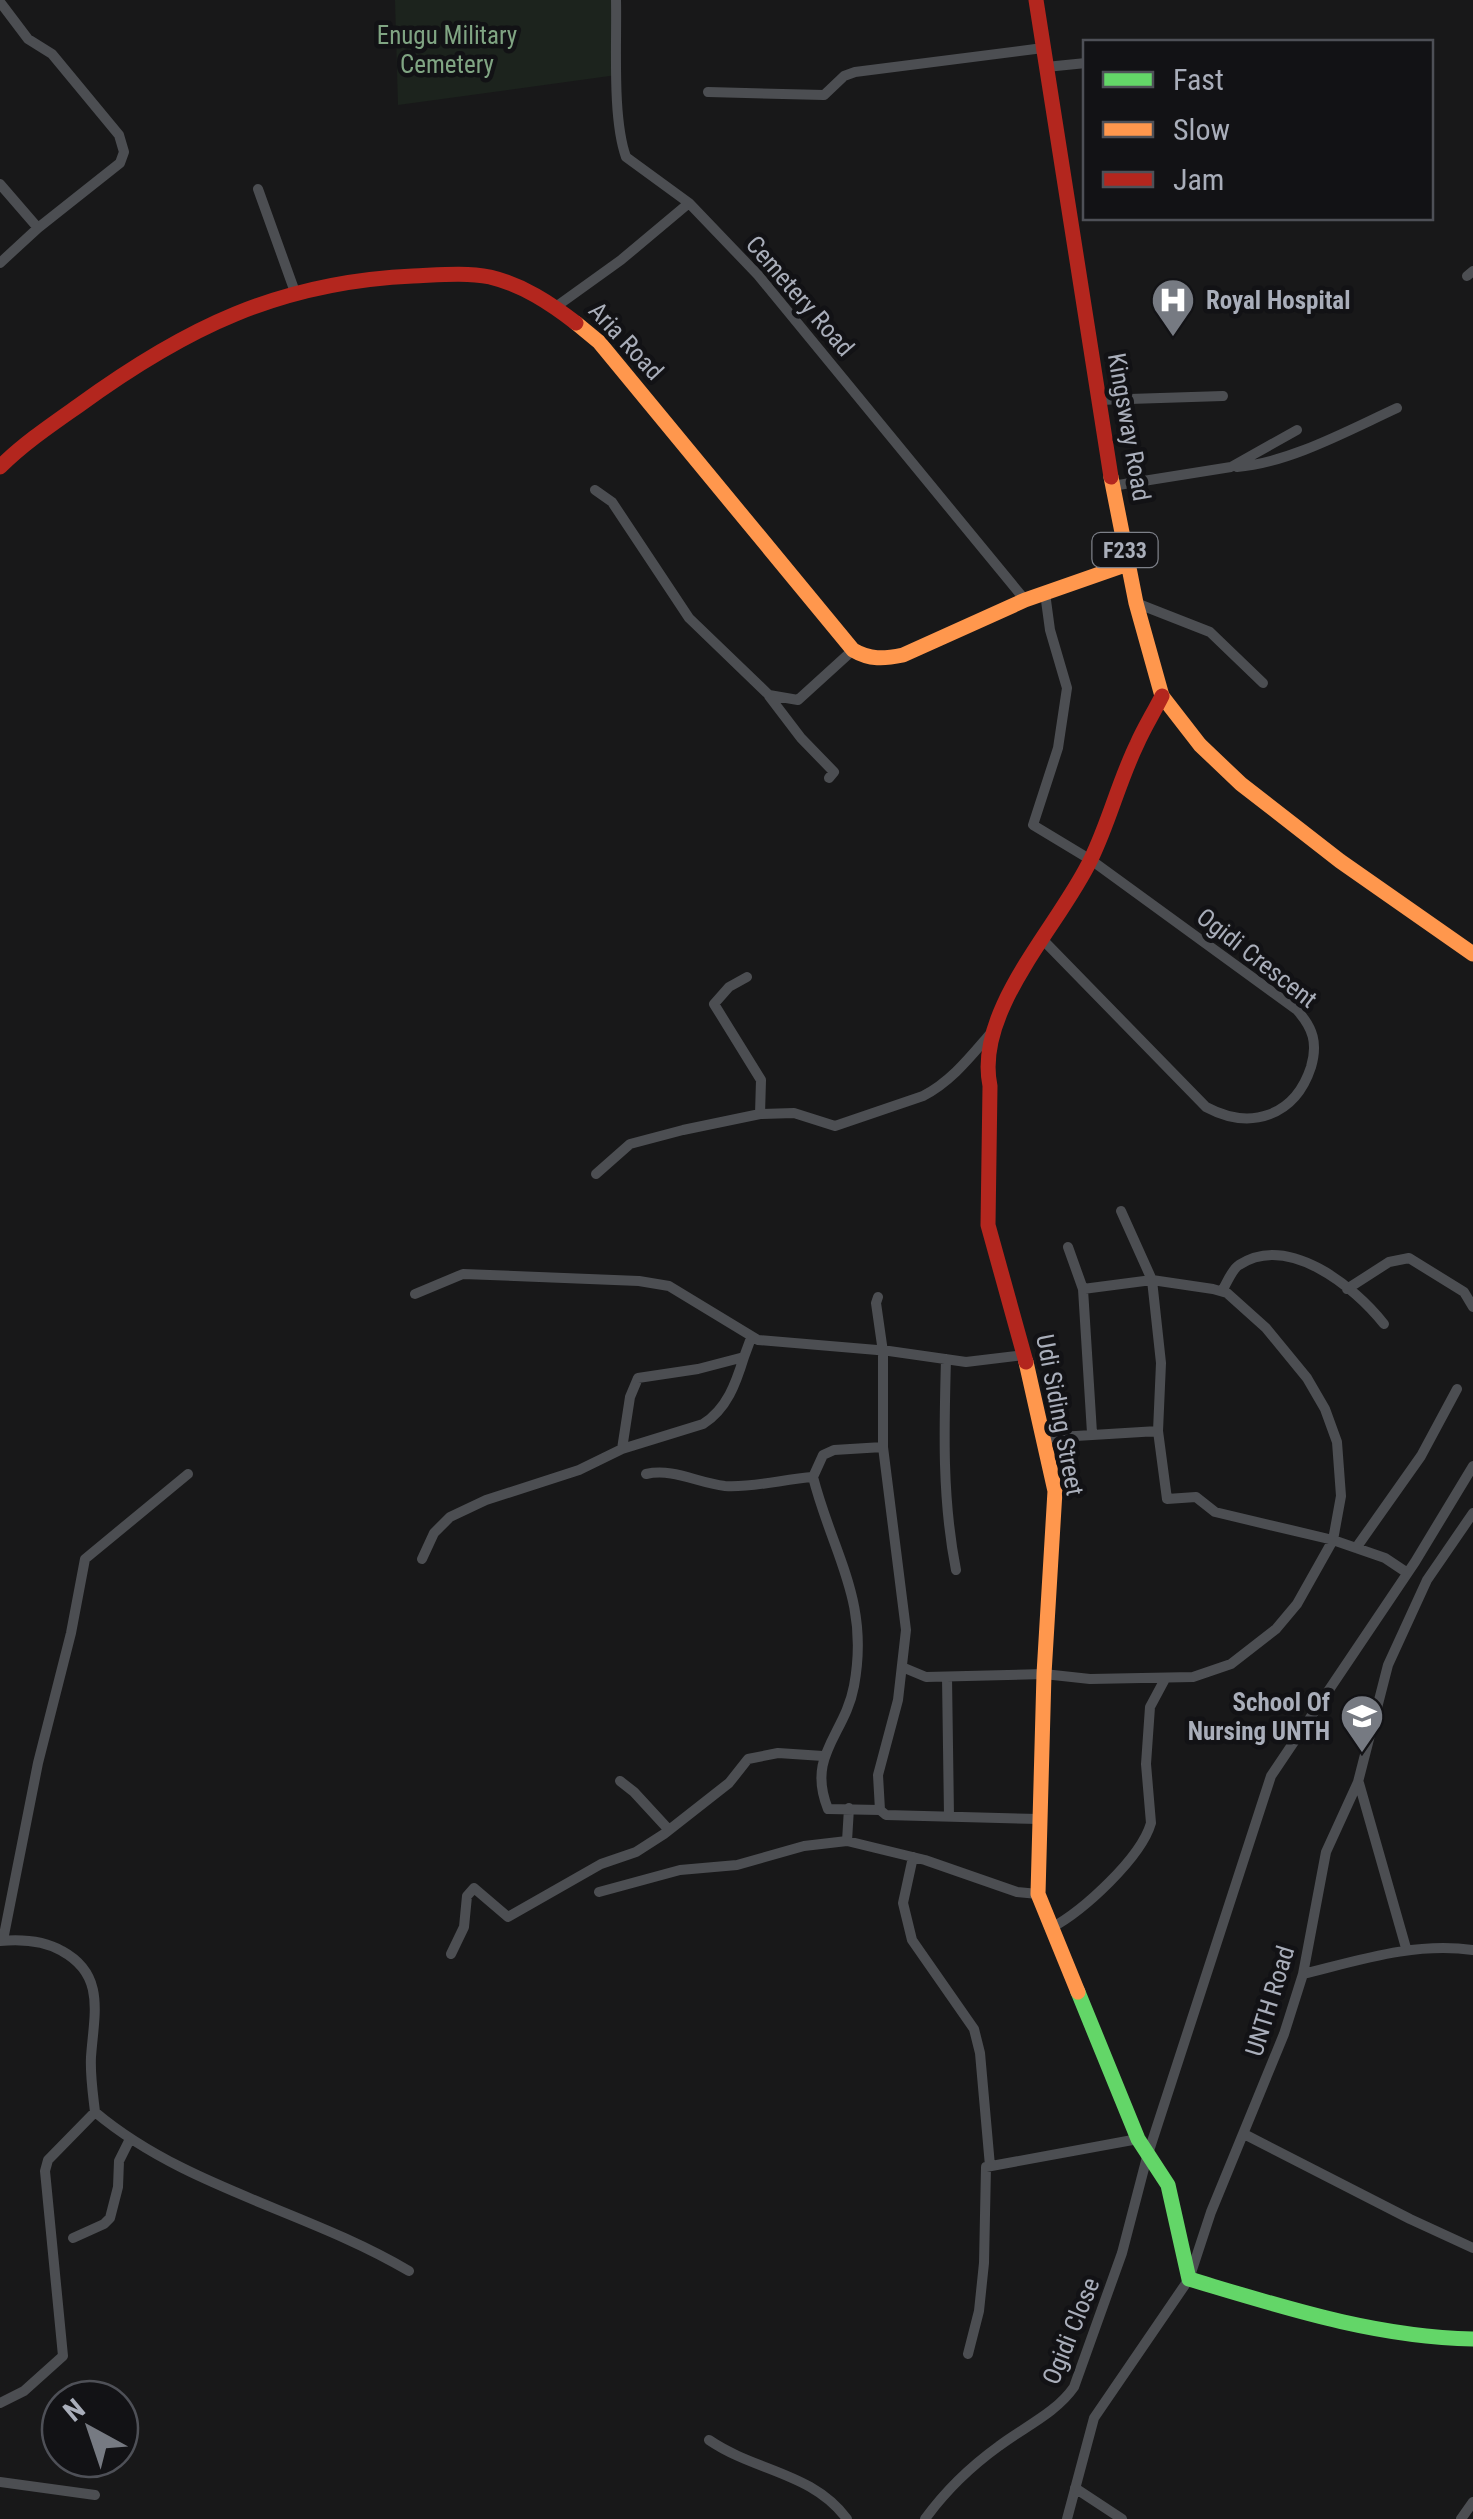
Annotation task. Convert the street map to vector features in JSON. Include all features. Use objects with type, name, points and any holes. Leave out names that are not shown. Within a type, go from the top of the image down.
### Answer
[{"type":"street","name":"Cemetery Road","points":[[616,0],[622,146],[631,163],[689,202],[758,275],[1026,600]]},
{"type":"street","name":"Kingsway Road","points":[[1036,0],[1112,486],[1136,603],[1162,696],[1200,745],[1264,803],[1473,954]]},
{"type":"street","points":[[0,2],[28,40],[52,54],[123,142],[124,160],[0,263]]},
{"type":"street","points":[[708,92],[824,95],[844,76],[855,72],[1043,48]]},
{"type":"street","points":[[1046,67],[1083,63]]},
{"type":"street","points":[[0,184],[38,228]]},
{"type":"street","points":[[258,189],[295,292]]},
{"type":"street","points":[[556,306],[621,260],[689,202]]},
{"type":"street","name":"Aria Road","points":[[0,466],[166,345],[220,318],[295,292],[358,280],[487,276],[534,293],[599,342],[853,650]]},
{"type":"street","points":[[1098,400],[1223,396]]},
{"type":"street","points":[[1112,486],[1252,466],[1324,441],[1397,408]]},
{"type":"street","points":[[1231,467],[1297,430]]},
{"type":"street","points":[[595,490],[612,502],[688,618],[768,695],[834,772],[829,778]]},
{"type":"street","points":[[768,695],[798,700],[853,650],[872,660],[903,655],[1026,600],[1128,564]]},
{"type":"street","points":[[1045,593],[1050,630],[1067,688],[1058,748],[1033,826],[1090,860]]},
{"type":"street","points":[[1136,603],[1206,630],[1263,683]]},
{"type":"street","name":"Udi Siding Street","points":[[1162,696],[1136,745],[1090,860],[992,1032],[986,1067],[990,1086],[988,1225],[1024,1355],[1055,1491],[1044,1674],[1038,1894],[1138,2140],[1168,2185],[1189,2279]]},
{"type":"street","name":"Ogidi Crescent","points":[[1044,941],[1206,1107],[1234,1118],[1283,1110],[1297,1099],[1313,1061],[1315,1042],[1308,1022],[1256,978],[1090,860]]},
{"type":"street","points":[[747,977],[729,987],[714,1004],[761,1080],[760,1114]]},
{"type":"street","points":[[596,1174],[630,1144],[760,1114],[794,1113],[835,1126],[923,1096],[956,1072],[992,1032]]},
{"type":"street","points":[[1121,1211],[1152,1280],[1161,1364],[1158,1431],[1167,1499],[1196,1498],[1214,1512],[1333,1540],[1386,1558],[1406,1572]]},
{"type":"street","points":[[1068,1246],[1083,1290],[1092,1433]]},
{"type":"street","points":[[1222,1291],[1236,1265],[1263,1254],[1293,1257],[1363,1300],[1384,1324]]},
{"type":"street","points":[[1347,1289],[1389,1262],[1410,1258],[1464,1292],[1473,1307]]},
{"type":"street","points":[[415,1294],[463,1274],[658,1283],[681,1293],[750,1338],[966,1362],[1024,1355]]},
{"type":"street","points":[[902,1667],[926,1677],[1193,1677],[1231,1664],[1276,1629],[1297,1604],[1333,1540],[1341,1496],[1337,1442],[1324,1409],[1284,1347],[1222,1291],[1152,1280],[1083,1290]]},
{"type":"street","points":[[878,1297],[883,1352],[883,1447],[906,1630],[902,1667],[878,1775],[880,1810]]},
{"type":"street","points":[[422,1559],[434,1532],[450,1517],[486,1500],[579,1470],[622,1449],[680,1434],[714,1418],[736,1383],[750,1338]]},
{"type":"street","points":[[622,1449],[630,1397],[638,1378],[744,1357]]},
{"type":"street","points":[[946,1359],[943,1464],[947,1525],[956,1570]]},
{"type":"street","points":[[1356,1548],[1421,1456],[1457,1389]]},
{"type":"street","points":[[1043,1438],[1158,1431]]},
{"type":"street","points":[[883,1447],[834,1450],[823,1455],[813,1477],[821,1509],[849,1580],[860,1636],[850,1703],[823,1756],[826,1806],[880,1810],[886,1815],[1039,1820]]},
{"type":"street","name":"Ogidi Close","points":[[926,2519],[948,2488],[998,2446],[1065,2400],[1074,2387],[1122,2253],[1147,2157],[1271,1776],[1473,1466]]},
{"type":"street","points":[[646,1474],[676,1473],[726,1486],[813,1477]]},
{"type":"street","points":[[188,1474],[85,1560],[2,1940],[35,1941],[56,1948],[80,1961],[88,1972],[95,1997],[90,2060],[95,2112],[129,2141],[227,2188],[372,2249],[408,2271]]},
{"type":"street","name":"UNTH Road","points":[[1067,2519],[1094,2418],[1103,2400],[1189,2279],[1211,2212],[1284,2034],[1303,1974],[1326,1852],[1358,1782],[1386,1671],[1427,1580],[1473,1514]]},
{"type":"street","points":[[947,1677],[949,1816]]},
{"type":"street","points":[[1052,1928],[1069,1919],[1121,1869],[1148,1832],[1151,1823],[1146,1764],[1150,1708],[1165,1679]]},
{"type":"street","points":[[451,1954],[464,1927],[467,1896],[474,1888],[508,1917],[601,1864],[636,1852],[729,1782],[748,1759],[778,1752],[823,1756]]},
{"type":"street","points":[[620,1782],[668,1830]]},
{"type":"street","points":[[1358,1782],[1406,1948]]},
{"type":"street","points":[[848,1841],[849,1808]]},
{"type":"street","points":[[599,1892],[680,1870],[737,1865],[804,1846],[848,1841],[913,1857],[1017,1892],[1038,1894]]},
{"type":"street","points":[[913,1857],[903,1903],[912,1940],[974,2028],[980,2053],[990,2166]]},
{"type":"street","points":[[1303,1974],[1406,1948],[1473,1950]]},
{"type":"street","points":[[0,2403],[24,2392],[64,2356],[45,2171],[48,2160],[95,2112]]},
{"type":"street","points":[[1244,2134],[1473,2248]]},
{"type":"street","points":[[968,2354],[980,2310],[984,2170],[1138,2140]]},
{"type":"street","points":[[74,2238],[110,2218],[118,2187],[118,2161],[129,2141]]},
{"type":"street","points":[[1189,2279],[1319,2318],[1441,2340],[1473,2339]]},
{"type":"street","points":[[708,2440],[742,2460],[809,2484],[848,2519]]},
{"type":"street","points":[[0,2482],[94,2495]]},
{"type":"street","points":[[1075,2488],[1122,2519]]},
{"type":"street","points":[[1460,2519],[1473,2502]]},
{"type":"green space","name":"Enugu Military Cemetery","points":[[395,0],[612,0],[617,75],[398,105]]},
{"type":"traffic: fast","points":[[1078,1992],[1138,2139],[1168,2185],[1189,2279],[1364,2327],[1473,2339]]},
{"type":"traffic: slow","points":[[576,323],[599,342],[853,650],[865,656],[903,655],[1025,600],[1128,564]]},
{"type":"traffic: slow","points":[[1111,477],[1136,603],[1162,696],[1200,745],[1241,784],[1340,861],[1473,954]]},
{"type":"traffic: slow","points":[[1026,1362],[1055,1491],[1044,1674],[1038,1894],[1078,1992]]},
{"type":"traffic: jam","points":[[1036,0],[1111,477]]},
{"type":"traffic: jam","points":[[0,467],[118,378],[196,332],[276,299],[319,288],[413,276],[481,275],[525,290],[576,323]]},
{"type":"traffic: jam","points":[[1026,1362],[988,1225],[988,1057],[1007,998],[1091,859],[1131,758],[1162,696]]},
{"type":"place","name":"Royal Hospital","points":[[1173,338]]},
{"type":"place","name":"School Of Nursing UNTH","points":[[1362,1754]]}]
